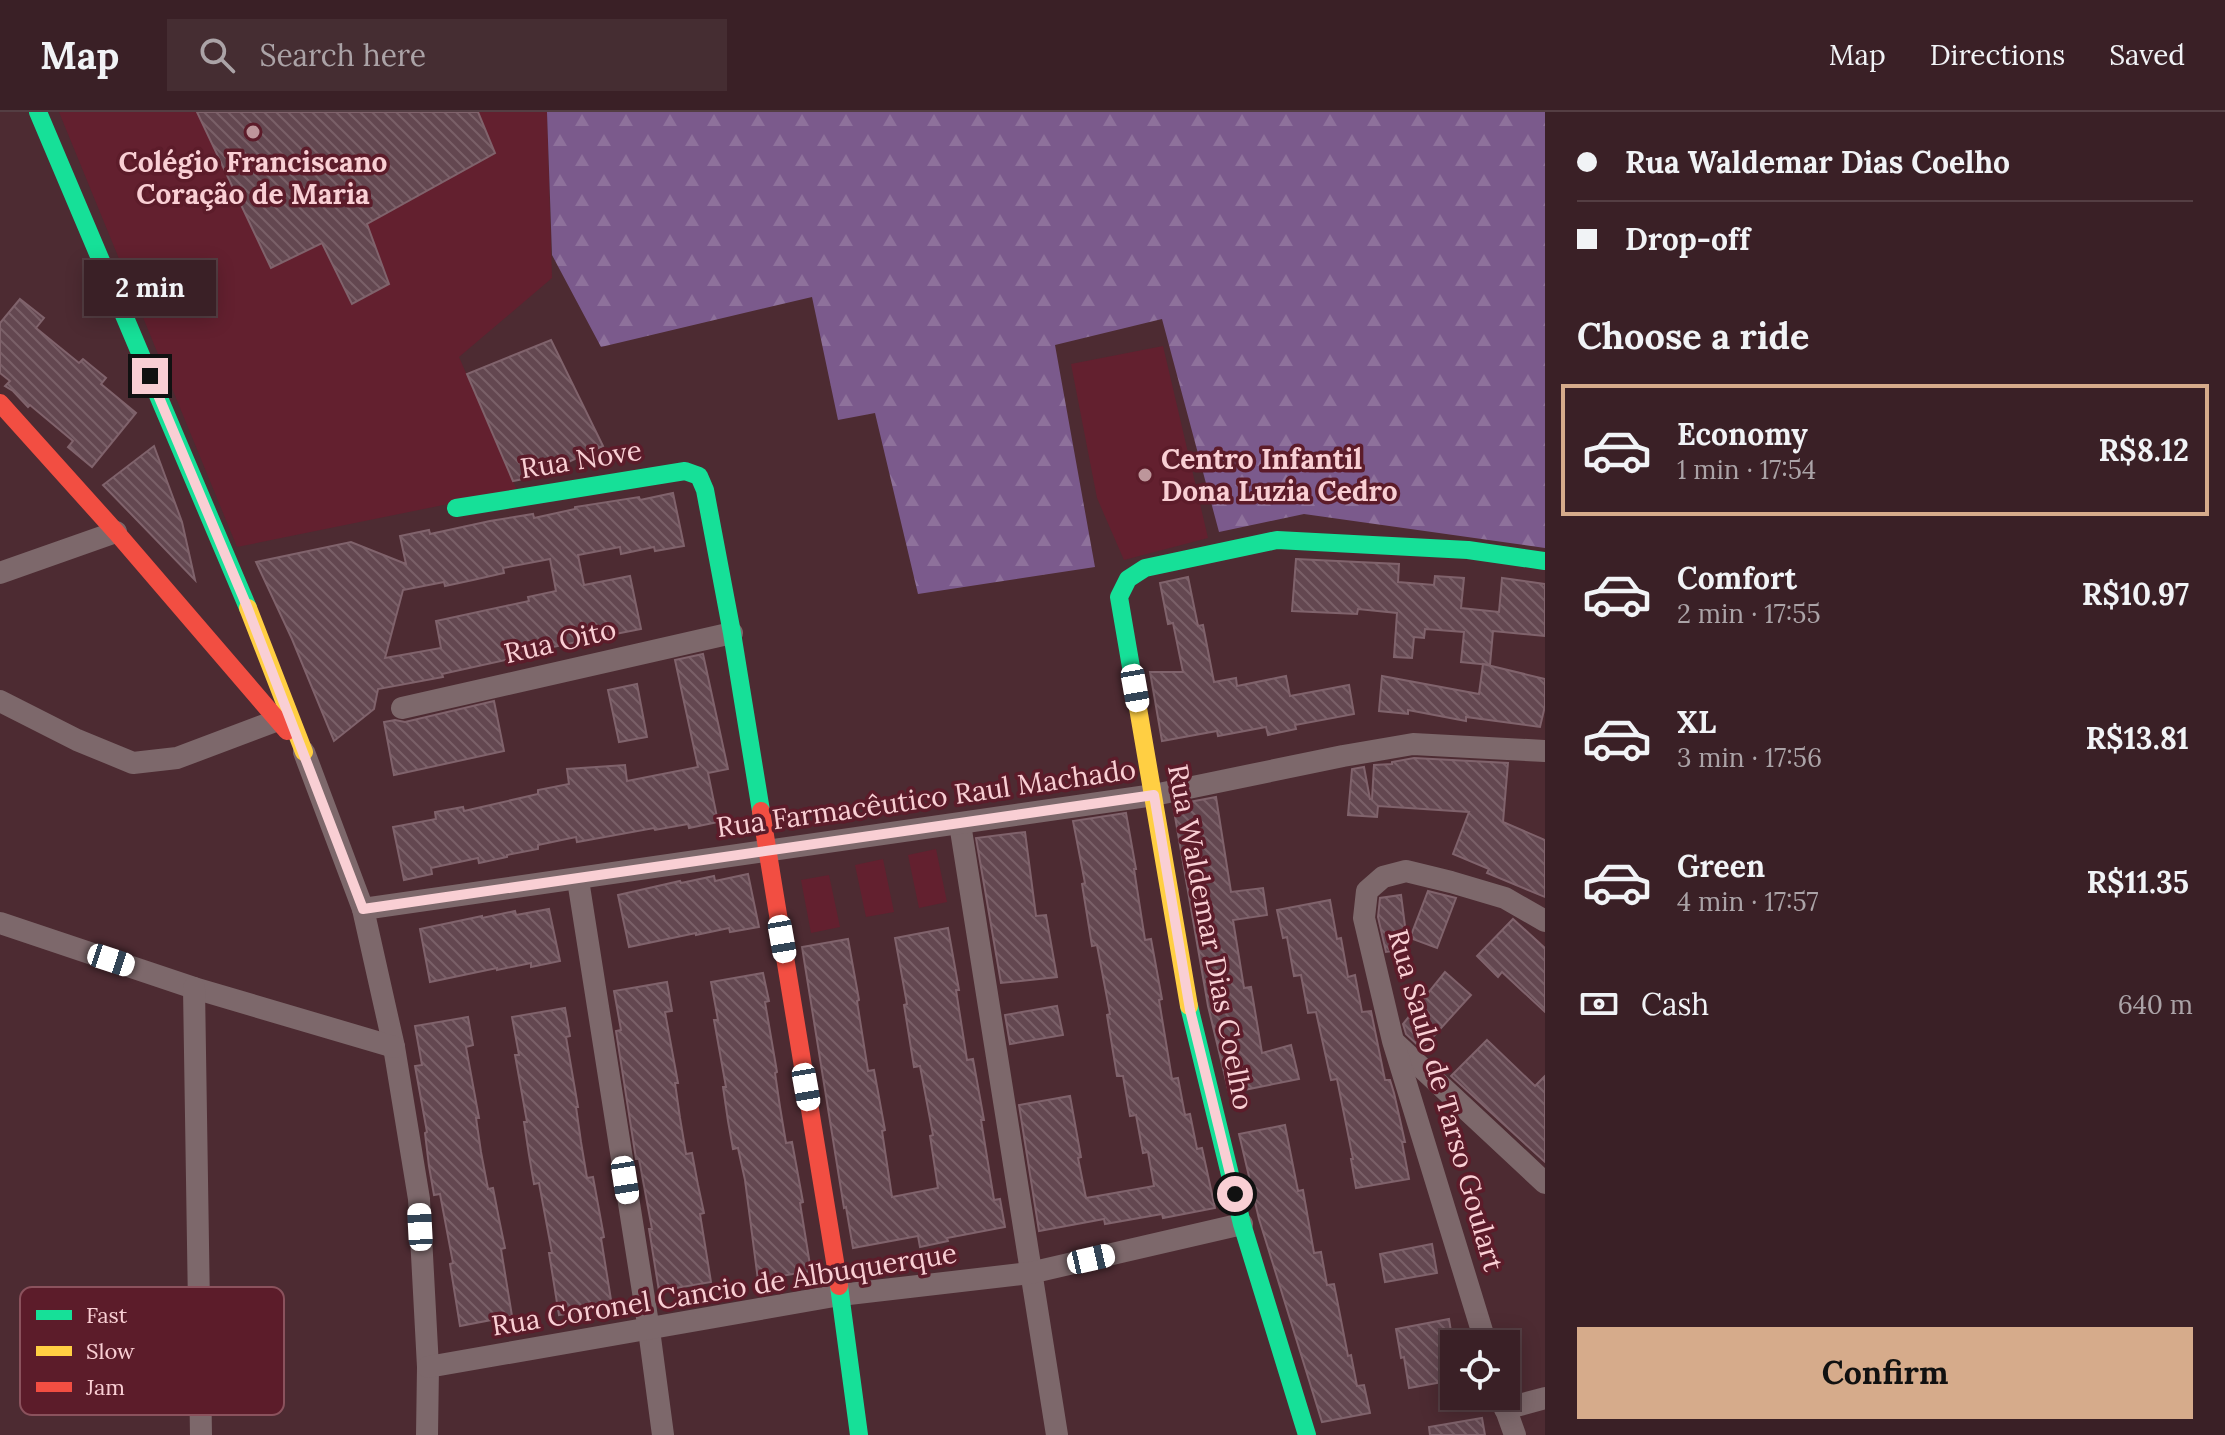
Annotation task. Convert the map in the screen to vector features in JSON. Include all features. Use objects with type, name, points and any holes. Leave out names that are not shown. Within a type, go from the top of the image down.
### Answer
[{"type":"street","points":[[38,112],[227,622],[278,720],[304,752]]},
{"type":"street","points":[[0,403],[116,532],[227,622],[304,752],[363,909],[394,1047],[419,1199],[428,1367],[427,1435]]},
{"type":"street","name":"Rua Nove","points":[[456,508],[685,471],[699,476],[705,490],[732,633]]},
{"type":"street","points":[[0,573],[116,532]]},
{"type":"street","name":"Rua Waldemar Dias Coelho","points":[[1307,1435],[1242,1224],[1190,1010],[1119,597],[1122,584],[1132,573],[1145,568],[1277,540],[1468,550],[1545,561]]},
{"type":"street","points":[[732,633],[840,1295],[859,1435]]},
{"type":"street","name":"Rua Oito","points":[[402,708],[732,633]]},
{"type":"street","points":[[0,701],[77,740],[133,763],[177,758],[278,720]]},
{"type":"street","name":"Rua Farmacêutico Raul Machado","points":[[363,909],[1154,795],[1413,744],[1545,751]]},
{"type":"street","points":[[960,824],[1057,1435]]},
{"type":"street","name":"Rua Saulo de Tarso Goulart","points":[[1482,1330],[1393,1041],[1364,918],[1367,891],[1383,877],[1406,871],[1505,898],[1545,921]]},
{"type":"street","points":[[578,880],[663,1435]]},
{"type":"street","points":[[0,923],[194,988],[394,1047]]},
{"type":"street","points":[[194,988],[199,1287]]},
{"type":"street","points":[[1393,1041],[1545,1183]]},
{"type":"street","name":"Rua Coronel Cancio de Albuquerque","points":[[428,1367],[840,1295],[1030,1273],[1242,1224]]},
{"type":"street","points":[[1520,1400],[1545,1398]]},
{"type":"street","points":[[1506,1410],[1515,1435]]},
{"type":"street","points":[[201,1415],[201,1435]]},
{"type":"shaded area","points":[[59,112],[547,112],[552,278],[459,357],[517,490],[237,547]]},
{"type":"shaded area","points":[[1163,346],[1208,538],[1124,560],[1097,498],[1071,364]]},
{"type":"shaded area","points":[[936,849],[947,902],[919,908],[908,855]]},
{"type":"shaded area","points":[[883,859],[894,912],[866,917],[855,865]]},
{"type":"shaded area","points":[[829,875],[840,927],[811,933],[801,880]]},
{"type":"green space","points":[[547,112],[1545,112],[1545,548],[1304,514],[1219,532],[1162,319],[1055,345],[1095,567],[918,594],[875,413],[838,420],[812,297],[601,347],[552,255]]},
{"type":"building","points":[[197,112],[478,112],[495,153],[367,224],[389,284],[352,304],[322,243],[271,268]]},
{"type":"building","points":[[20,299],[44,318],[36,328],[79,363],[83,359],[106,378],[101,384],[136,413],[92,467],[68,447],[73,441],[5,386],[10,381],[0,373],[0,323]]},
{"type":"building","points":[[551,340],[603,446],[538,476],[513,481],[467,374]]},
{"type":"building","points":[[154,446],[182,522],[195,580],[103,485]]},
{"type":"building","points":[[673,493],[684,546],[655,551],[654,547],[621,554],[620,547],[578,555],[584,585],[630,576],[641,629],[605,636],[606,639],[514,655],[515,658],[442,674],[443,677],[378,689],[374,709],[334,741],[256,562],[351,542],[406,564],[400,536],[429,530],[430,534],[533,514],[534,518],[575,507],[639,497],[640,500]],"holes":[[[550,559],[556,591],[528,597],[529,601],[436,621],[441,648],[385,658],[403,590],[444,582],[445,586],[504,573],[503,568]]]},
{"type":"building","points":[[1296,559],[1399,564],[1398,582],[1434,585],[1435,576],[1464,578],[1461,608],[1499,612],[1502,578],[1545,584],[1545,636],[1493,631],[1490,665],[1461,662],[1464,632],[1425,629],[1424,638],[1414,637],[1412,658],[1394,657],[1397,613],[1358,609],[1357,614],[1292,611]]},
{"type":"building","points":[[1188,577],[1198,626],[1203,625],[1214,682],[1236,678],[1237,686],[1286,676],[1290,696],[1349,685],[1354,714],[1295,725],[1296,729],[1268,735],[1266,727],[1218,736],[1217,731],[1162,741],[1150,672],[1183,672],[1173,623],[1168,624],[1160,583]]},
{"type":"building","points":[[703,654],[728,769],[708,773],[718,822],[689,828],[688,824],[654,828],[577,842],[576,837],[479,863],[478,858],[431,868],[432,874],[404,880],[393,827],[436,819],[435,812],[463,807],[464,811],[569,784],[567,769],[625,765],[627,781],[698,767],[675,660]]},
{"type":"building","points":[[1483,664],[1545,679],[1545,706],[1540,727],[1466,717],[1466,721],[1408,710],[1408,714],[1379,711],[1382,676],[1479,694]]},
{"type":"building","points":[[637,684],[647,737],[619,742],[608,690]]},
{"type":"building","points":[[494,701],[504,751],[394,775],[384,722],[405,722]]},
{"type":"building","points":[[1414,758],[1508,763],[1503,822],[1545,840],[1545,897],[1487,873],[1489,869],[1453,854],[1469,812],[1378,806],[1377,817],[1348,815],[1352,769],[1364,767],[1372,799],[1374,765]]},
{"type":"building","points":[[1216,797],[1231,892],[1263,888],[1267,915],[1233,920],[1244,988],[1251,987],[1262,1053],[1291,1045],[1299,1079],[1229,1093],[1208,1006],[1173,805]]},
{"type":"building","points":[[1126,813],[1145,940],[1151,939],[1162,999],[1159,1000],[1172,1079],[1178,1078],[1185,1115],[1190,1114],[1197,1149],[1202,1148],[1215,1208],[1163,1218],[1162,1214],[1105,1224],[1104,1219],[1039,1231],[1019,1105],[1070,1096],[1086,1198],[1154,1186],[1148,1152],[1143,1153],[1136,1115],[1130,1116],[1123,1076],[1117,1076],[1107,1015],[1110,1014],[1097,945],[1092,946],[1082,884],[1085,883],[1073,821]]},
{"type":"building","points":[[1025,832],[1036,916],[1046,915],[1057,977],[1001,983],[976,838]]},
{"type":"building","points":[[748,874],[759,927],[696,933],[629,947],[618,895],[680,881],[714,876],[715,881]]},
{"type":"building","points":[[1428,891],[1456,898],[1437,948],[1410,938]]},
{"type":"building","points":[[1401,895],[1408,949],[1386,952],[1378,917],[1380,898]]},
{"type":"building","points":[[1330,900],[1348,977],[1355,975],[1362,1012],[1371,1011],[1385,1080],[1390,1080],[1394,1093],[1405,1142],[1402,1142],[1409,1179],[1356,1188],[1337,1079],[1331,1080],[1316,1012],[1308,1013],[1301,975],[1294,976],[1287,937],[1283,938],[1277,910]]},
{"type":"building","points":[[549,909],[560,961],[531,967],[531,963],[497,968],[430,982],[420,929],[482,916],[515,911],[516,915]]},
{"type":"building","points":[[1513,919],[1545,948],[1545,1012],[1502,972],[1498,977],[1477,956]]},
{"type":"building","points":[[948,928],[967,1060],[973,1059],[994,1200],[1000,1199],[1005,1227],[947,1238],[948,1241],[920,1247],[918,1236],[853,1248],[802,947],[848,939],[868,1071],[874,1070],[885,1130],[882,1131],[892,1197],[938,1188],[930,1136],[933,1135],[920,1066],[914,1067],[895,938]]},
{"type":"building","points":[[1445,972],[1471,995],[1422,1049],[1406,1034],[1403,1024]]},
{"type":"building","points":[[763,973],[769,1001],[765,1002],[780,1107],[786,1143],[792,1142],[811,1271],[758,1280],[745,1180],[738,1148],[733,1149],[728,1121],[711,982]]},
{"type":"building","points":[[667,982],[672,1011],[665,1012],[678,1083],[675,1083],[680,1118],[686,1154],[692,1153],[704,1213],[700,1214],[711,1282],[659,1291],[649,1229],[652,1229],[639,1159],[636,1159],[616,1031],[621,1030],[614,991]]},
{"type":"building","points":[[1057,1006],[1063,1035],[1010,1044],[1005,1015]]},
{"type":"building","points":[[565,1008],[570,1036],[566,1037],[581,1142],[587,1178],[593,1177],[612,1306],[559,1315],[539,1183],[534,1184],[529,1155],[512,1017]]},
{"type":"building","points":[[468,1017],[473,1045],[466,1047],[479,1118],[476,1118],[481,1152],[488,1189],[493,1188],[505,1248],[501,1249],[512,1316],[460,1326],[450,1264],[453,1263],[440,1194],[434,1195],[429,1166],[427,1132],[415,1066],[422,1065],[415,1026]]},
{"type":"building","points":[[1487,1040],[1535,1086],[1545,1076],[1545,1162],[1451,1076]]},
{"type":"building","points":[[1285,1125],[1298,1191],[1303,1190],[1314,1253],[1321,1252],[1327,1285],[1334,1284],[1348,1356],[1351,1355],[1357,1386],[1364,1385],[1370,1413],[1322,1422],[1259,1219],[1239,1134]]},
{"type":"building","points":[[1432,1244],[1437,1273],[1385,1282],[1380,1254]]},
{"type":"building","points":[[1449,1319],[1451,1330],[1440,1330],[1440,1382],[1409,1388],[1396,1329]]},
{"type":"building","points":[[1482,1418],[1485,1435],[1430,1435],[1429,1427]]},
{"type":"traffic: fast","points":[[38,112],[248,608]]},
{"type":"traffic: fast","points":[[456,508],[685,471],[699,476],[705,490],[732,633],[761,811]]},
{"type":"traffic: fast","points":[[1138,708],[1119,597],[1128,579],[1145,568],[1277,540],[1468,550],[1545,561]]},
{"type":"traffic: fast","points":[[1189,1006],[1242,1224],[1307,1435]]},
{"type":"traffic: fast","points":[[839,1286],[859,1435]]},
{"type":"traffic: slow","points":[[248,608],[304,752]]},
{"type":"traffic: slow","points":[[1138,708],[1189,1006]]},
{"type":"traffic: jam","points":[[0,403],[287,731]]},
{"type":"traffic: jam","points":[[761,811],[839,1286]]},
{"type":"place","name":"Colégio Franciscano Coração de Maria","points":[[253,132]]},
{"type":"place","name":"Centro Infantil Dona Luzia Cedro","points":[[1145,475]]},
{"type":"route","points":[[150,376],[246,604],[363,909],[1154,795],[1190,1010],[1235,1194]]}]
